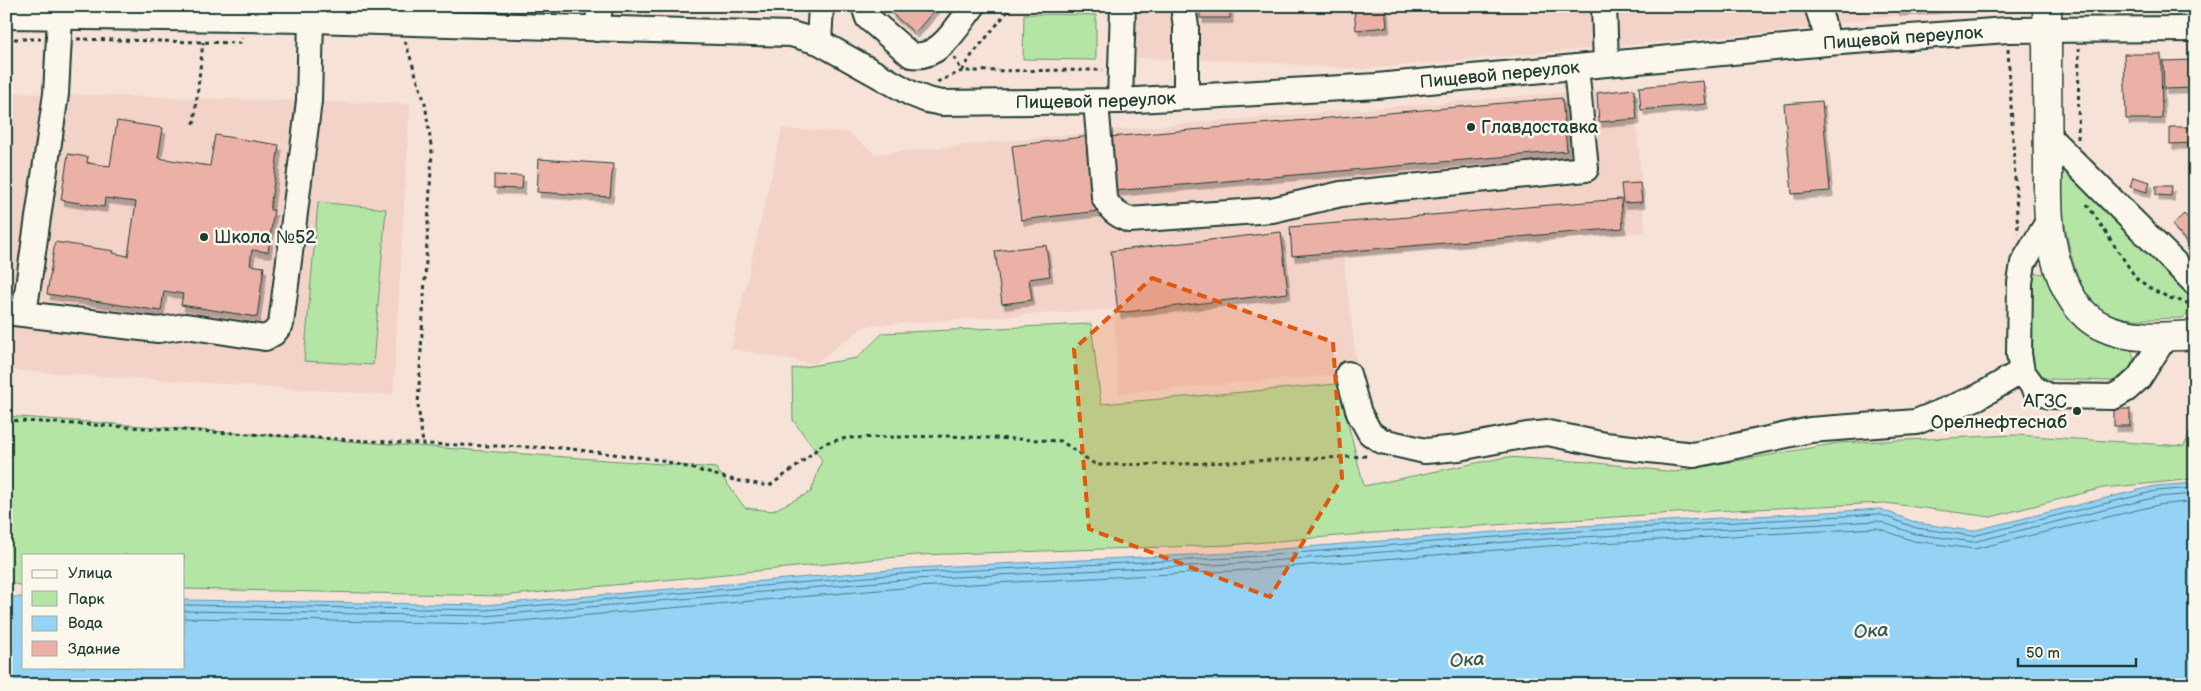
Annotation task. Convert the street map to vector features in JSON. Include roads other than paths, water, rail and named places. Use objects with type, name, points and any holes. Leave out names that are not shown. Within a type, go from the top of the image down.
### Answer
[{"type":"highway","points":[[2047,18],[2049,220],[2057,261],[2068,292],[2084,314],[2101,326],[2121,333],[2165,337],[2195,335]]},
{"type":"street","points":[[819,42],[821,6]]},
{"type":"street","points":[[864,6],[868,18],[911,55],[919,56],[929,54],[940,48],[973,6]]},
{"type":"street","points":[[1120,102],[1123,6]]},
{"type":"street","points":[[1183,6],[1186,27],[1186,97]]},
{"type":"street","points":[[1604,6],[1606,63]]},
{"type":"street","points":[[1817,6],[1826,30],[1827,43]]},
{"type":"street","name":"Пищевой переулок","points":[[6,16],[59,28],[204,19],[311,20],[598,17],[791,34],[819,42],[912,94],[942,103],[1120,102],[1377,86],[1827,43],[2047,18],[2195,29]]},
{"type":"street","points":[[59,28],[56,94],[15,313],[158,330],[186,326],[265,338],[274,333],[280,324],[309,101],[311,20]]},
{"type":"street","points":[[1096,102],[1104,197],[1108,206],[1115,214],[1129,220],[1262,211],[1340,194],[1586,169],[1576,67]]},
{"type":"street","points":[[2047,135],[2195,283]]},
{"type":"street","points":[[2049,220],[2023,263],[2020,283],[2018,354],[2022,371],[2034,389],[2049,396],[2113,396],[2127,389],[2139,378],[2165,337]]},
{"type":"street","points":[[1348,374],[1359,413],[1370,433],[1382,441],[1425,451],[1459,448],[1527,435],[1548,433],[1604,445],[1694,454],[1810,430],[1916,422],[1978,397],[2022,371]]},
{"type":"water","name":"Ока","points":[[2195,483],[2195,685],[6,685],[6,597],[22,597],[22,668],[185,668],[185,600],[485,605],[913,568],[1231,553],[1545,528],[1880,509],[1917,523],[1972,531],[2155,486]]},
{"type":"place","name":"Главдоставка","points":[[1471,127]]},
{"type":"place","name":"Школа №52","points":[[204,237]]},
{"type":"place","name":"АГЗС Орелнефтеснаб","points":[[2077,411]]}]
